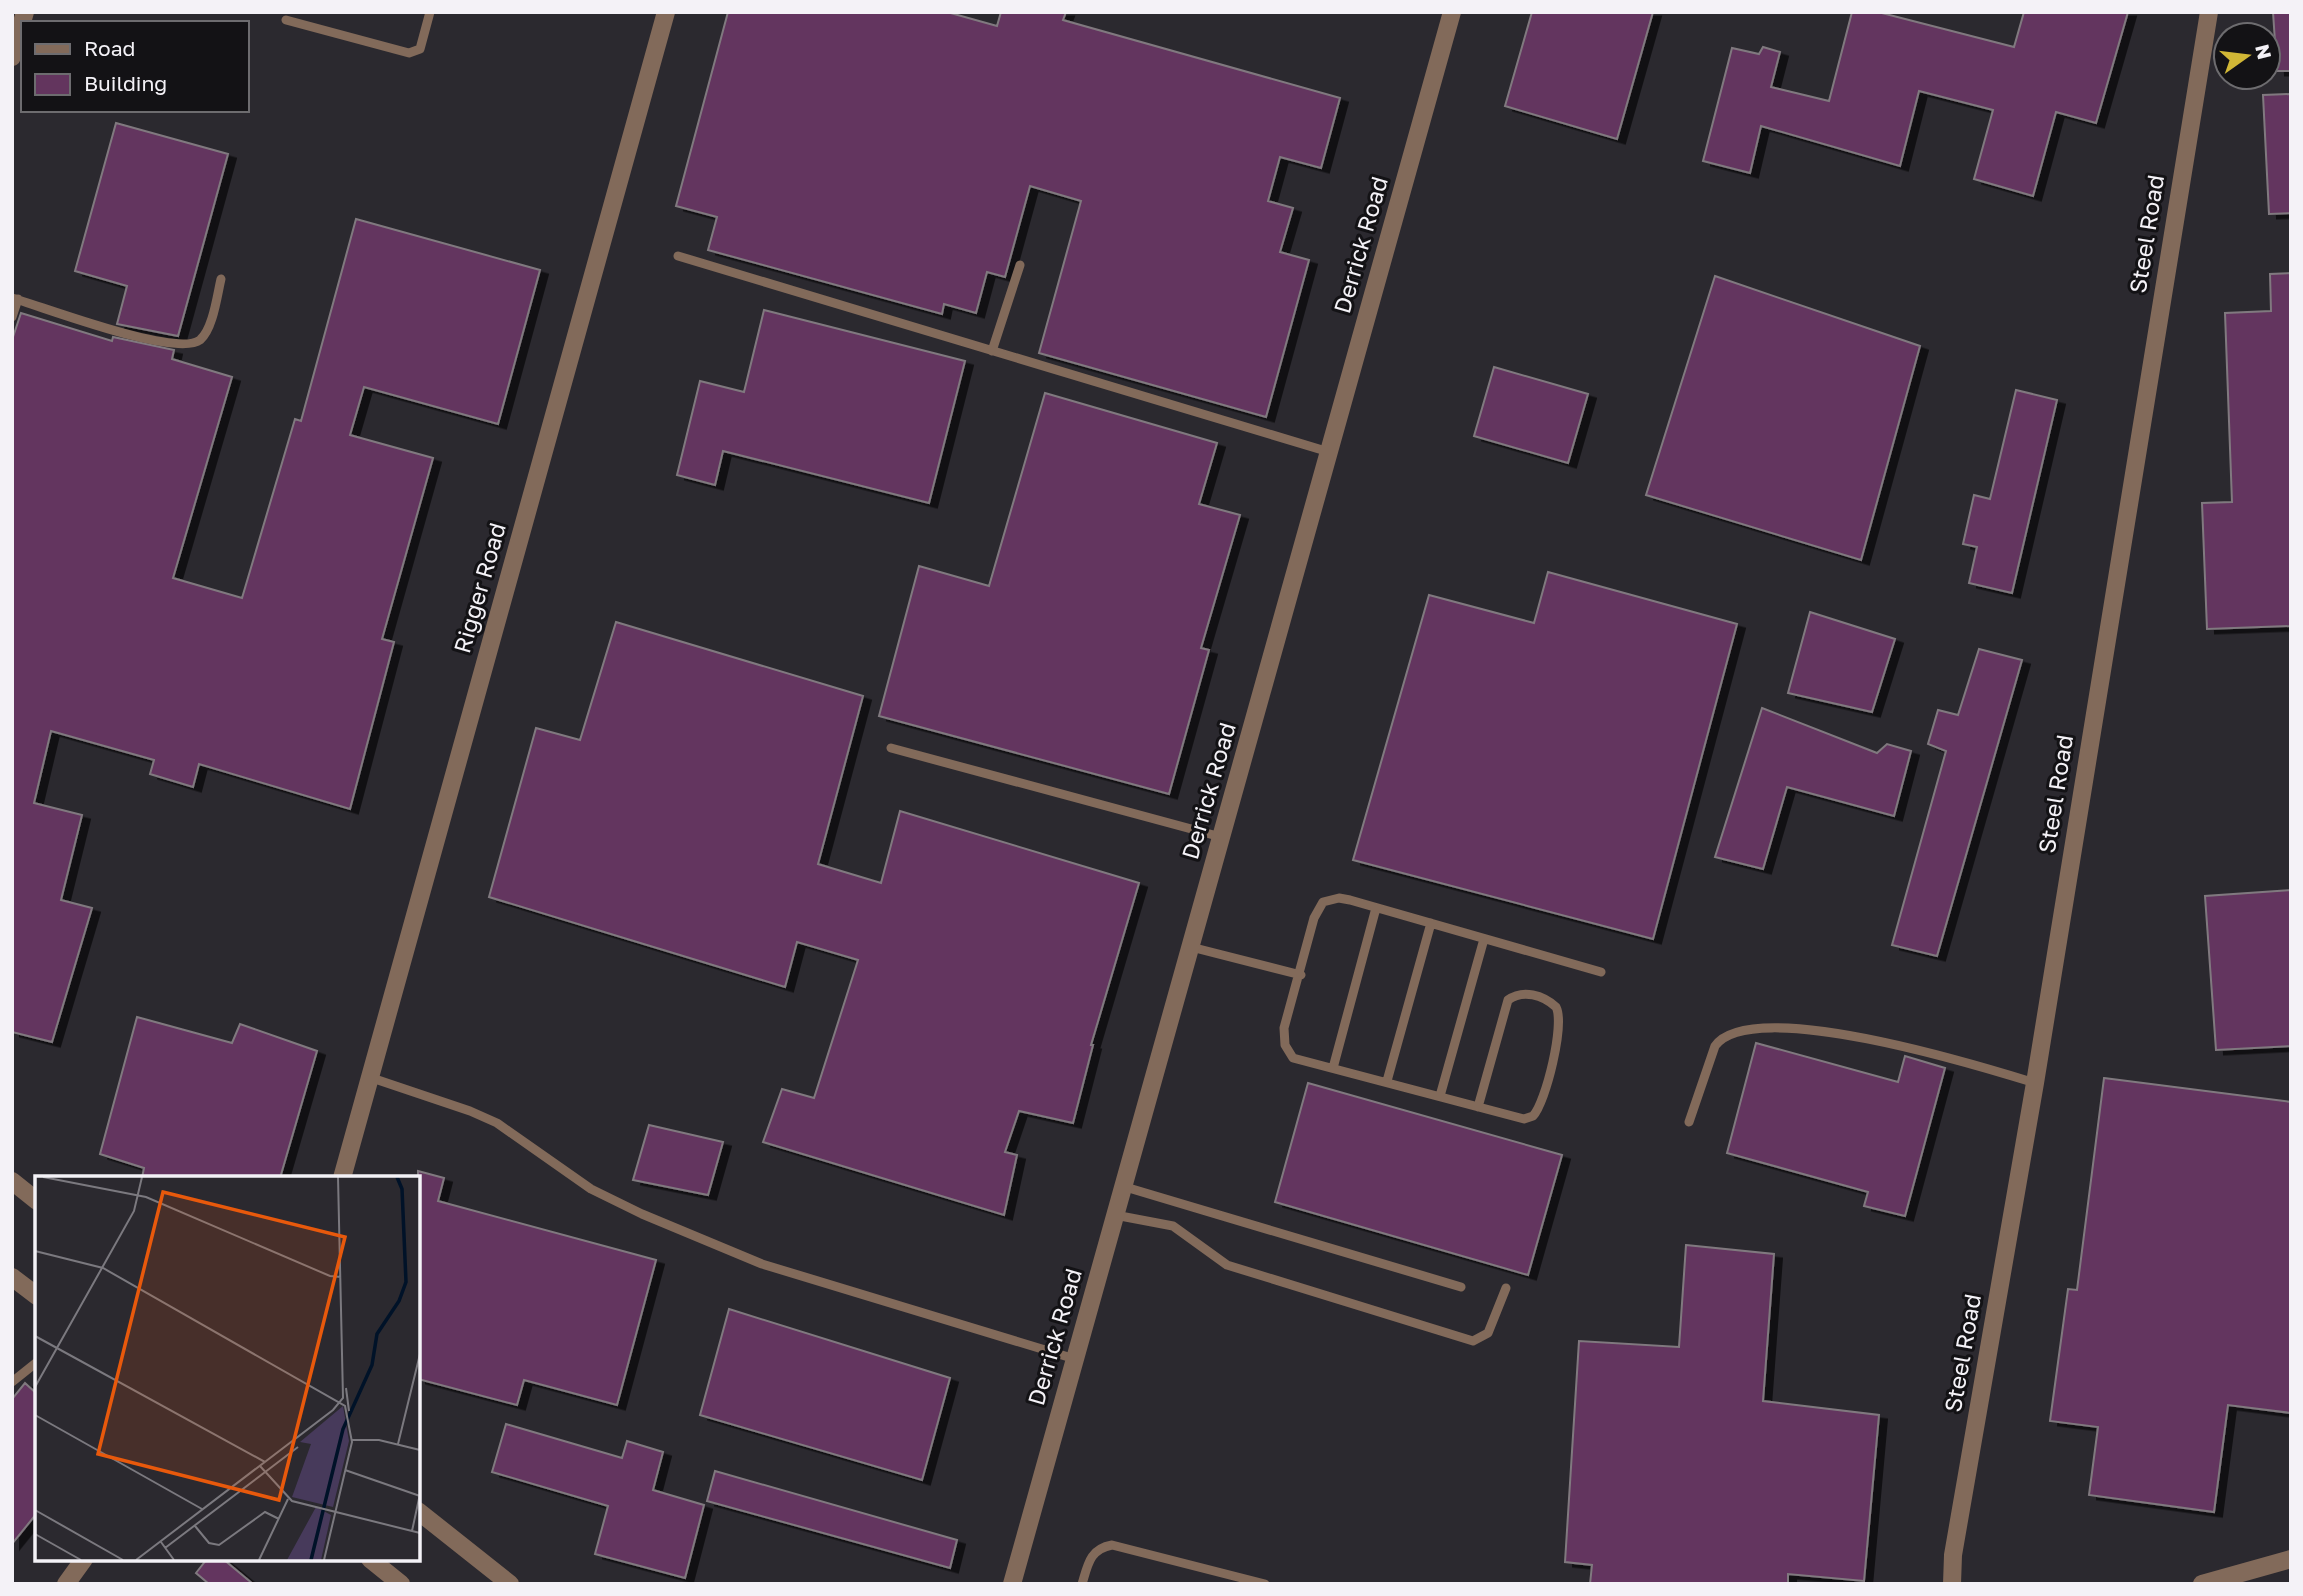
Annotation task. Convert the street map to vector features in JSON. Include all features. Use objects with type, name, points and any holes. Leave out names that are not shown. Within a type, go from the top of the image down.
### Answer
[{"type":"street","name":"Rigger Road","points":[[343,1176],[666,12]]},
{"type":"street","name":"Derrick Road","points":[[1012,1584],[1452,12]]},
{"type":"street","name":"Steel Road","points":[[1952,1584],[1956,1542],[2035,1083],[2124,517],[2209,12]]},
{"type":"street","points":[[12,57],[21,26]]},
{"type":"street","points":[[12,1181],[35,1199]]},
{"type":"street","points":[[12,1276],[35,1294]]},
{"type":"street","points":[[420,1513],[510,1584]]},
{"type":"street","points":[[2202,1584],[2291,1559]]},
{"type":"street","points":[[66,1584],[83,1561]]},
{"type":"street","points":[[372,1561],[401,1584]]},
{"type":"lane","points":[[286,20],[409,53],[420,49],[430,12]]},
{"type":"lane","points":[[678,256],[1329,452]]},
{"type":"lane","points":[[992,351],[1020,265]]},
{"type":"lane","points":[[12,317],[15,298],[129,335],[188,345],[199,341],[206,333],[221,279]]},
{"type":"lane","points":[[891,748],[1221,838]]},
{"type":"lane","points":[[1478,1107],[1508,1000],[1525,995],[1551,1002],[1560,1013],[1560,1027],[1537,1111],[1524,1119],[1478,1107],[1387,1081],[1293,1058],[1284,1045],[1284,1028],[1301,975],[1314,918],[1323,902],[1339,898],[1601,972]]},
{"type":"lane","points":[[1333,1068],[1376,908]]},
{"type":"lane","points":[[1387,1081],[1432,923]]},
{"type":"lane","points":[[1440,1096],[1484,939]]},
{"type":"lane","points":[[1191,947],[1301,975]]},
{"type":"lane","points":[[1689,1122],[1715,1046],[1721,1037],[1752,1028],[1788,1027],[1890,1044],[1941,1055],[2035,1083]]},
{"type":"lane","points":[[369,1077],[470,1111],[497,1123],[591,1189],[642,1214],[762,1264],[1075,1359]]},
{"type":"lane","points":[[1122,1186],[1461,1287]]},
{"type":"lane","points":[[1115,1215],[1173,1226],[1227,1265],[1473,1341],[1488,1333],[1506,1288]]},
{"type":"lane","points":[[12,1382],[35,1364]]},
{"type":"lane","points":[[1083,1584],[1091,1556],[1099,1548],[1112,1545],[1265,1584]]},
{"type":"building","points":[[728,12],[947,12],[997,26],[1001,12],[1066,12],[1063,20],[1340,98],[1321,168],[1280,157],[1268,201],[1293,208],[1280,252],[1309,260],[1266,417],[1039,353],[1081,201],[1030,186],[1005,277],[987,272],[976,313],[944,304],[942,314],[708,250],[717,217],[676,206]]},
{"type":"building","points":[[1532,12],[1653,12],[1617,139],[1505,106]]},
{"type":"building","points":[[1852,12],[1878,12],[2014,47],[2024,12],[2128,12],[2096,123],[2056,112],[2033,196],[1974,179],[1993,110],[1919,91],[1900,166],[1761,126],[1750,173],[1703,161],[1732,48],[1759,54],[1763,47],[1780,52],[1771,87],[1829,101]]},
{"type":"building","points":[[2273,12],[2291,12],[2291,71],[2282,71],[2282,21],[2274,21]]},
{"type":"building","points":[[2291,94],[2291,213],[2269,214],[2263,95]]},
{"type":"building","points":[[116,123],[228,154],[178,336],[117,324],[127,286],[75,271]]},
{"type":"building","points":[[356,219],[540,270],[498,424],[364,387],[350,435],[433,458],[382,639],[394,642],[350,809],[199,764],[193,787],[150,774],[154,760],[51,731],[34,803],[82,815],[61,900],[92,908],[52,1042],[12,1032],[12,340],[21,313],[112,341],[113,337],[174,350],[172,359],[232,377],[173,578],[242,598],[295,419],[301,421]]},
{"type":"building","points":[[2291,273],[2291,626],[2207,629],[2202,503],[2232,502],[2225,313],[2271,311],[2270,274]]},
{"type":"building","points":[[1715,276],[1920,346],[1861,560],[1646,495]]},
{"type":"building","points":[[764,310],[965,361],[929,503],[723,451],[715,485],[677,475],[700,381],[744,392]]},
{"type":"building","points":[[1494,367],[1588,394],[1568,463],[1474,436]]},
{"type":"building","points":[[2016,390],[2057,400],[2012,593],[1969,583],[1977,547],[1963,544],[1974,495],[1990,499]]},
{"type":"building","points":[[1045,393],[1217,443],[1199,504],[1240,515],[1201,648],[1209,650],[1169,794],[879,716],[919,566],[989,586]]},
{"type":"building","points":[[1548,572],[1737,624],[1653,939],[1353,860],[1429,595],[1534,623]]},
{"type":"building","points":[[1810,612],[1895,639],[1872,712],[1788,693]]},
{"type":"building","points":[[616,622],[863,696],[818,864],[881,883],[900,811],[1139,883],[1091,1045],[1073,1123],[1019,1111],[1005,1152],[1017,1155],[1004,1215],[763,1142],[782,1089],[814,1098],[858,960],[797,942],[785,987],[489,897],[536,728],[580,740]]},
{"type":"building","points":[[1979,649],[2022,660],[1937,956],[1892,945],[1946,751],[1928,744],[1938,710],[1958,715]]},
{"type":"building","points":[[1762,708],[1877,753],[1887,744],[1911,751],[1894,816],[1787,787],[1763,869],[1715,857]]},
{"type":"building","points":[[2291,890],[2291,1046],[2216,1050],[2205,896]]},
{"type":"building","points":[[137,1017],[232,1043],[240,1024],[317,1051],[281,1176],[142,1176],[144,1168],[100,1154]]},
{"type":"building","points":[[1756,1043],[1898,1082],[1905,1056],[1945,1068],[1905,1216],[1864,1206],[1868,1192],[1727,1153]]},
{"type":"building","points":[[2104,1078],[2291,1102],[2291,1413],[2228,1405],[2214,1512],[2089,1495],[2098,1427],[2050,1421],[2068,1289],[2077,1290]]},
{"type":"building","points":[[1308,1083],[1562,1155],[1528,1275],[1275,1202]]},
{"type":"building","points":[[649,1125],[723,1142],[708,1195],[633,1180]]},
{"type":"building","points":[[418,1171],[444,1178],[438,1201],[656,1260],[617,1405],[524,1380],[517,1405],[420,1380]]},
{"type":"building","points":[[1686,1245],[1774,1254],[1763,1401],[1879,1415],[1864,1581],[1788,1574],[1788,1584],[1590,1584],[1592,1565],[1565,1562],[1579,1341],[1679,1347]]},
{"type":"building","points":[[729,1309],[950,1378],[922,1480],[700,1415]]},
{"type":"building","points":[[25,1383],[35,1392],[35,1515],[12,1544],[12,1399]]},
{"type":"building","points":[[506,1424],[622,1458],[627,1441],[663,1452],[653,1490],[704,1505],[685,1578],[595,1554],[608,1506],[492,1472]]},
{"type":"building","points":[[715,1471],[957,1540],[950,1568],[707,1501]]},
{"type":"building","points":[[205,1561],[225,1561],[253,1584],[209,1584],[196,1573]]}]
